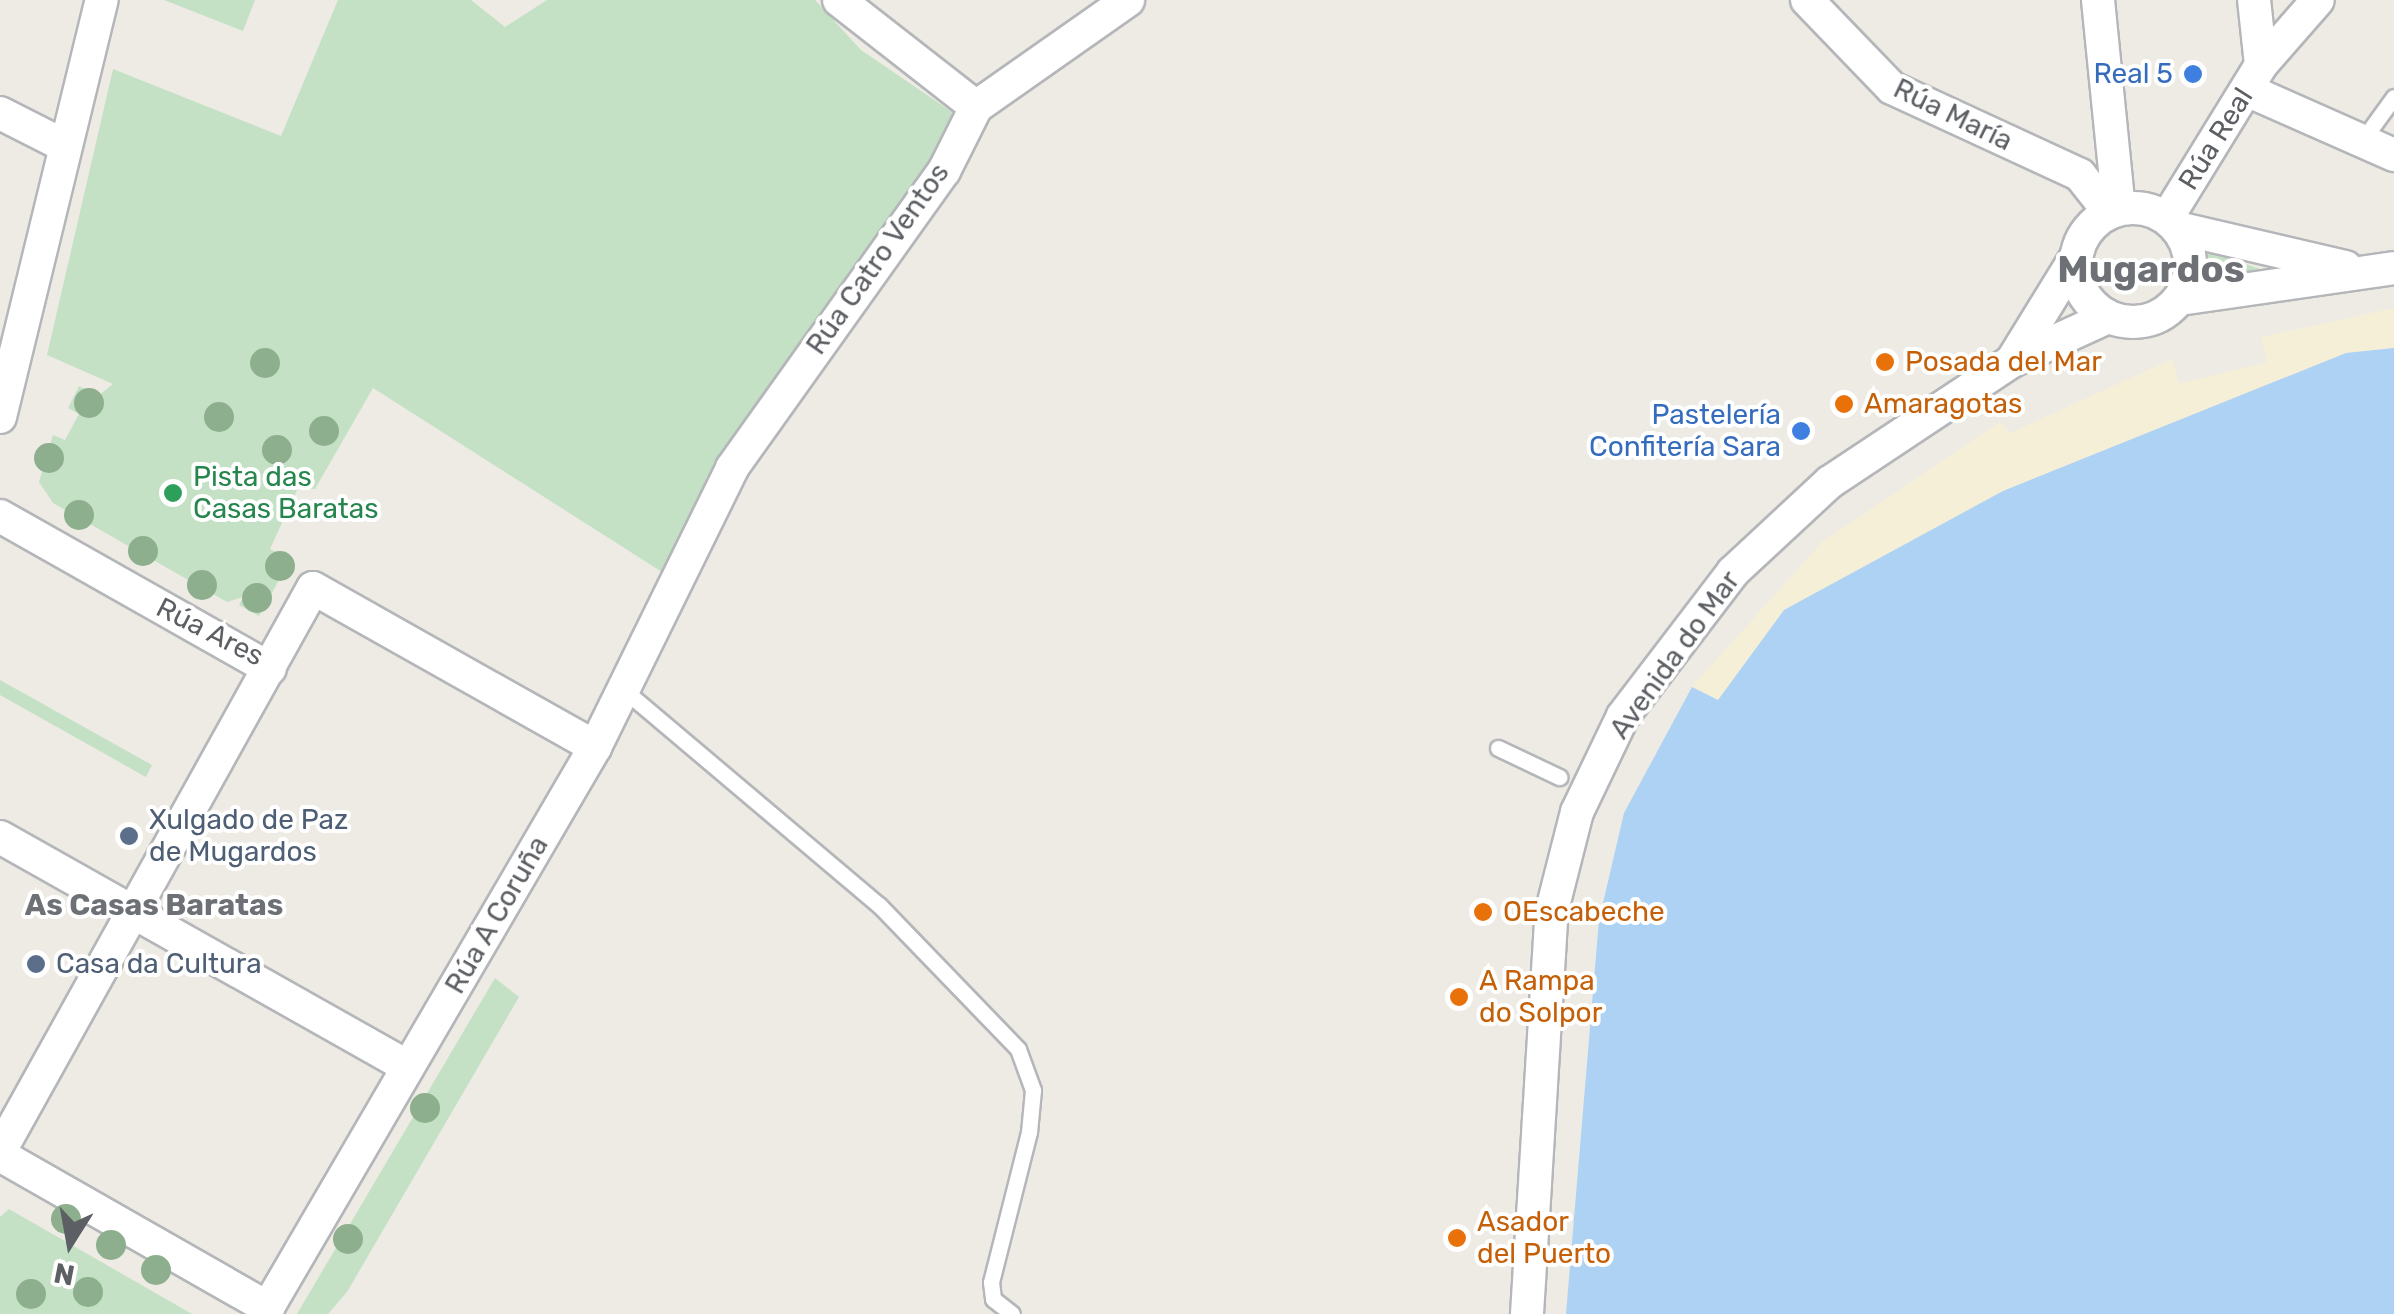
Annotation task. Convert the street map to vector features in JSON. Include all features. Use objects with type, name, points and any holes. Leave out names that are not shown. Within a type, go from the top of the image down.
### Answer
[{"type":"street","points":[[0,417],[102,0]]},
{"type":"street","points":[[839,0],[976,108]]},
{"type":"street","name":"Rúa Catro Ventos","points":[[704,512],[944,171],[976,108],[1128,0]]},
{"type":"street","name":"Rúa María","points":[[1806,0],[1892,88],[2080,175],[2115,211]]},
{"type":"street","points":[[2098,0],[2115,211],[2076,257],[2083,292],[2108,317],[2148,321],[2180,299],[2394,268]]},
{"type":"street","name":"Rúa Real","points":[[2173,223],[2254,77],[2254,0]]},
{"type":"street","points":[[2318,0],[2254,77],[2394,155]]},
{"type":"street","points":[[0,113],[65,146]]},
{"type":"street","points":[[2115,211],[2360,270]]},
{"type":"street","points":[[2173,223],[2191,263],[2180,299]]},
{"type":"street","name":"Avenida do Mar","points":[[2012,360],[2076,257]]},
{"type":"street","name":"Avenida do Mar","points":[[1527,1314],[1552,910],[1599,764],[1697,614],[1778,526],[2012,360],[2108,317]]},
{"type":"street","name":"Rúa A Coruña","points":[[266,1311],[595,747],[704,512]]},
{"type":"street","name":"Rúa Ares","points":[[0,516],[270,669],[313,588],[595,747]]},
{"type":"street","points":[[266,1311],[0,1153],[270,669]]},
{"type":"street","points":[[0,837],[408,1068]]},
{"type":"lane","points":[[2372,127],[2394,97]]},
{"type":"lane","points":[[623,688],[879,904],[1018,1049],[1033,1090],[1029,1132],[991,1282],[993,1299],[1012,1314]]},
{"type":"lane","points":[[1498,748],[1560,777]]},
{"type":"green space","points":[[164,0],[255,0],[243,31]]},
{"type":"green space","points":[[338,0],[471,0],[505,27],[547,0],[815,0],[861,50],[952,112],[942,163],[727,445],[662,572],[373,388],[315,489],[298,488],[270,549],[290,560],[259,616],[239,605],[243,597],[227,602],[53,503],[39,482],[53,435],[65,440],[79,414],[68,408],[79,386],[98,396],[113,384],[47,355],[113,69],[281,136]]},
{"type":"green space","points":[[2199,247],[2276,275],[2199,289]]},
{"type":"green space","points":[[0,680],[152,765],[146,777],[0,695]]},
{"type":"green space","points":[[495,978],[519,997],[347,1292],[328,1314],[297,1314]]},
{"type":"green space","points":[[9,1209],[192,1314],[0,1314],[0,1217]]},
{"type":"sand","points":[[2394,308],[2394,348],[2346,353],[2003,491],[1784,610],[1718,700],[1692,687],[1822,542],[2000,422],[2010,433],[2172,359],[2179,384],[2267,362],[2261,337]]},
{"type":"water","points":[[2394,348],[2394,1314],[1566,1314],[1599,920],[1624,813],[1692,687],[1718,700],[1784,610],[2003,491],[2346,353]]},
{"type":"place","name":"Real 5","points":[[2193,74]]},
{"type":"place","name":"Posada del Mar","points":[[1885,362]]},
{"type":"place","name":"Amaragotas","points":[[1844,404]]},
{"type":"place","name":"Pastelería Confitería Sara","points":[[1801,431]]},
{"type":"place","name":"Pista das Casas Baratas","points":[[173,493]]},
{"type":"place","name":"Xulgado de Paz de Mugardos","points":[[129,836]]},
{"type":"place","name":"OEscabeche","points":[[1483,912]]},
{"type":"place","name":"Casa da Cultura","points":[[36,964]]},
{"type":"place","name":"A Rampa do Solpor","points":[[1459,997]]},
{"type":"place","name":"Asador del Puerto","points":[[1457,1238]]},
{"type":"district","name":"Mugardos","points":[[2151,270]]},
{"type":"district","name":"As Casas Baratas","points":[[154,905]]}]
